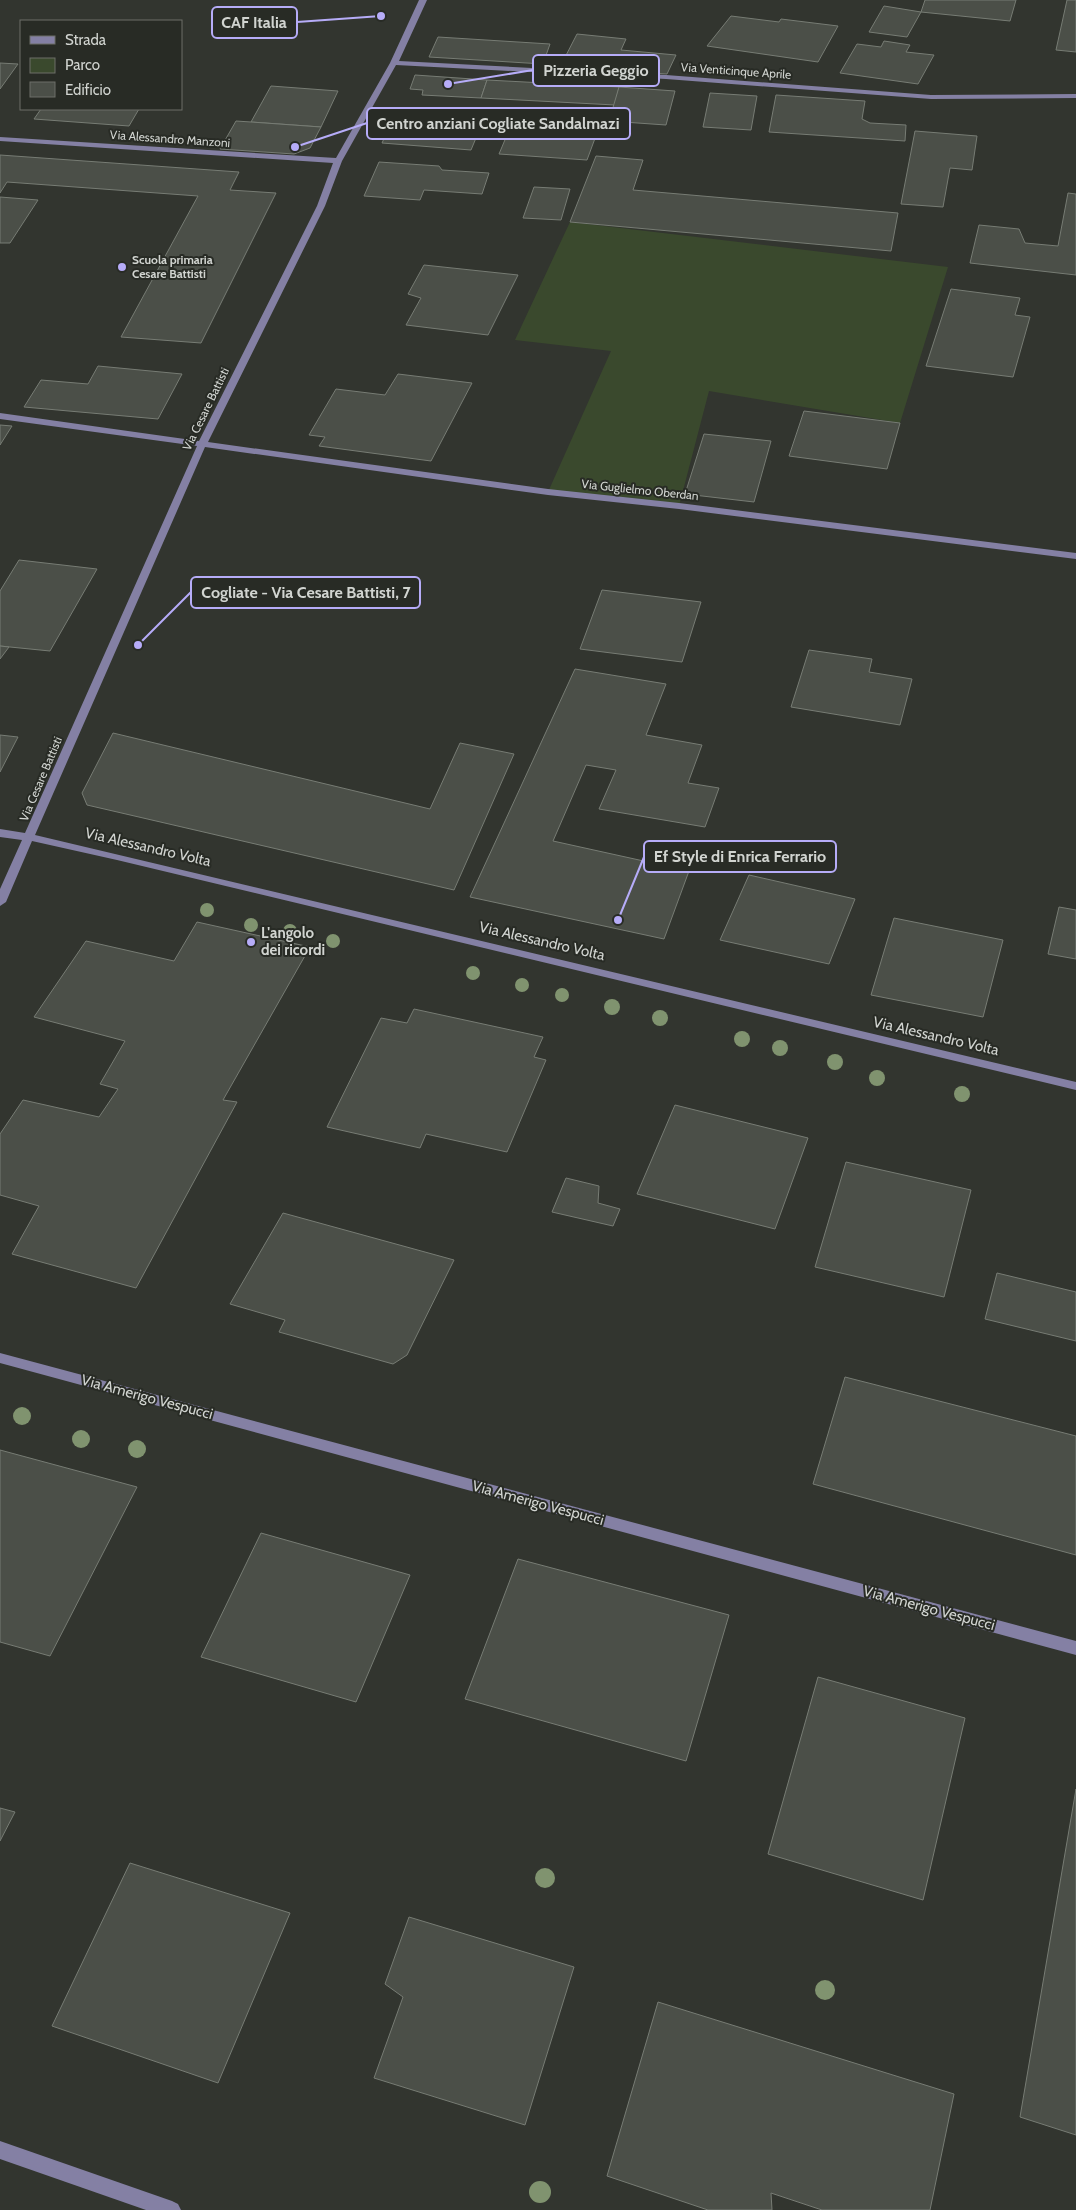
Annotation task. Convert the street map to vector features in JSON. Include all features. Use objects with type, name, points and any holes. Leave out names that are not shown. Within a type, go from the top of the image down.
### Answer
[{"type":"street","name":"Via Cesare Battisti","points":[[0,902],[202,444],[321,206],[338,161],[394,63],[423,0]]},
{"type":"street","name":"Via Venticinque Aprile","points":[[394,63],[666,77],[931,97],[1076,96]]},
{"type":"street","name":"Via Alessandro Manzoni","points":[[0,139],[338,161]]},
{"type":"street","name":"Via Guglielmo Oberdan","points":[[0,416],[548,492],[679,506],[1076,556]]},
{"type":"street","name":"Via Alessandro Volta","points":[[0,833],[30,837],[1076,1086]]},
{"type":"street","name":"Via Amerigo Vespucci","points":[[0,1358],[1076,1648]]},
{"type":"street","points":[[0,2150],[172,2210]]},
{"type":"green space","points":[[570,222],[948,267],[900,423],[709,391],[679,506],[548,492],[611,351],[515,340]]},
{"type":"building","points":[[925,0],[1016,0],[1010,21],[921,12]]},
{"type":"building","points":[[1067,0],[1076,0],[1076,52],[1056,50]]},
{"type":"building","points":[[884,6],[921,12],[907,37],[869,32]]},
{"type":"building","points":[[731,16],[779,22],[781,19],[838,26],[818,62],[707,46]]},
{"type":"building","points":[[577,34],[626,39],[621,50],[676,55],[667,74],[560,67]]},
{"type":"building","points":[[438,37],[550,44],[543,64],[429,57]]},
{"type":"building","points":[[884,41],[910,45],[906,52],[934,55],[918,84],[840,73],[857,44],[881,47]]},
{"type":"building","points":[[0,63],[18,64],[0,89]]},
{"type":"building","points":[[415,75],[487,80],[481,98],[422,95],[423,90],[410,89]]},
{"type":"building","points":[[487,80],[619,87],[615,105],[481,98]]},
{"type":"building","points":[[271,86],[338,91],[321,127],[251,122]]},
{"type":"building","points":[[619,87],[675,91],[666,125],[609,121]]},
{"type":"building","points":[[710,93],[757,96],[751,130],[703,127]]},
{"type":"building","points":[[776,95],[865,101],[862,119],[870,123],[906,125],[905,141],[769,132]]},
{"type":"building","points":[[398,108],[486,114],[471,150],[382,143]]},
{"type":"building","points":[[40,110],[138,110],[129,126],[34,119]]},
{"type":"building","points":[[515,116],[601,122],[587,160],[499,154]]},
{"type":"building","points":[[236,121],[321,127],[310,148],[294,154],[220,149]]},
{"type":"building","points":[[915,131],[977,136],[972,170],[950,168],[943,207],[901,204]]},
{"type":"building","points":[[0,155],[239,172],[230,190],[276,193],[201,343],[121,337],[198,196],[7,182],[0,193]]},
{"type":"building","points":[[596,156],[643,160],[633,190],[898,213],[891,251],[570,222]]},
{"type":"building","points":[[379,162],[439,166],[442,170],[489,173],[482,194],[424,190],[420,200],[364,196]]},
{"type":"building","points":[[534,187],[570,189],[561,220],[523,218]]},
{"type":"building","points":[[1068,193],[1076,194],[1076,275],[970,263],[979,225],[1019,229],[1025,243],[1058,246]]},
{"type":"building","points":[[0,197],[38,200],[10,243],[0,243]]},
{"type":"building","points":[[424,265],[518,275],[488,335],[406,325],[421,298],[408,294]]},
{"type":"building","points":[[951,289],[1020,298],[1015,315],[1030,317],[1013,377],[926,366]]},
{"type":"building","points":[[98,366],[182,374],[158,419],[24,407],[41,380],[88,384]]},
{"type":"building","points":[[398,374],[472,383],[431,461],[319,446],[325,437],[309,435],[336,389],[385,395]]},
{"type":"building","points":[[804,411],[900,423],[887,469],[789,456]]},
{"type":"building","points":[[0,425],[12,426],[0,445]]},
{"type":"building","points":[[704,434],[771,441],[754,502],[685,494]]},
{"type":"building","points":[[19,560],[97,569],[50,651],[0,646],[0,591]]},
{"type":"building","points":[[602,590],[701,602],[682,662],[580,649]]},
{"type":"building","points":[[0,646],[9,647],[0,659]]},
{"type":"building","points":[[809,650],[872,659],[869,672],[912,679],[900,725],[791,707]]},
{"type":"building","points":[[575,669],[666,684],[646,735],[702,745],[688,783],[719,788],[705,827],[599,809],[616,770],[586,765],[553,841],[689,871],[664,939],[470,897]]},
{"type":"building","points":[[113,733],[430,809],[460,743],[514,754],[454,890],[87,805],[82,793]]},
{"type":"building","points":[[0,735],[18,737],[0,772]]},
{"type":"building","points":[[749,875],[855,899],[829,964],[720,940]]},
{"type":"building","points":[[1059,907],[1076,910],[1076,959],[1048,954]]},
{"type":"building","points":[[894,918],[1003,940],[983,1017],[871,995]]},
{"type":"building","points":[[197,922],[310,947],[223,1100],[237,1102],[136,1288],[12,1254],[39,1206],[0,1195],[0,1134],[23,1100],[99,1117],[118,1089],[100,1084],[125,1041],[34,1017],[86,941],[174,961]]},
{"type":"building","points":[[414,1009],[543,1037],[534,1057],[546,1060],[507,1152],[426,1134],[420,1148],[327,1127],[381,1018],[407,1023]]},
{"type":"building","points":[[675,1105],[808,1138],[775,1229],[637,1194]]},
{"type":"building","points":[[846,1162],[971,1190],[944,1297],[815,1267]]},
{"type":"building","points":[[566,1178],[599,1186],[598,1203],[620,1209],[613,1226],[552,1212]]},
{"type":"building","points":[[283,1213],[454,1260],[407,1355],[393,1364],[279,1332],[285,1320],[230,1304]]},
{"type":"building","points":[[997,1273],[1076,1292],[1076,1341],[985,1319]]},
{"type":"building","points":[[845,1377],[1076,1436],[1076,1555],[813,1484]]},
{"type":"building","points":[[0,1450],[137,1487],[50,1656],[0,1642]]},
{"type":"building","points":[[261,1533],[410,1575],[356,1702],[201,1657]]},
{"type":"building","points":[[518,1559],[729,1615],[686,1761],[465,1699]]},
{"type":"building","points":[[818,1677],[965,1718],[923,1900],[768,1854]]},
{"type":"building","points":[[1076,1789],[1076,2135],[1020,2117]]},
{"type":"building","points":[[0,1808],[15,1812],[0,1841]]},
{"type":"building","points":[[130,1863],[290,1913],[218,2083],[52,2026]]},
{"type":"building","points":[[409,1917],[574,1967],[525,2125],[374,2078],[403,1997],[385,1984]]},
{"type":"building","points":[[658,2002],[954,2094],[930,2210],[822,2210],[771,2193],[772,2210],[708,2210],[607,2176]]},
{"type":"place","name":"CAF Italia","points":[[381,16]]},
{"type":"place","name":"Pizzeria Geggio","points":[[448,84]]},
{"type":"place","name":"Centro anziani Cogliate Sandalmazi","points":[[295,147]]},
{"type":"place","name":"Scuola primaria Cesare Battisti","points":[[122,267]]},
{"type":"place","name":"Cogliate - Via Cesare Battisti, 7","points":[[138,645]]},
{"type":"place","name":"Ef Style di Enrica Ferrario","points":[[618,920]]},
{"type":"place","name":"L'angolo dei ricordi","points":[[251,942]]}]
